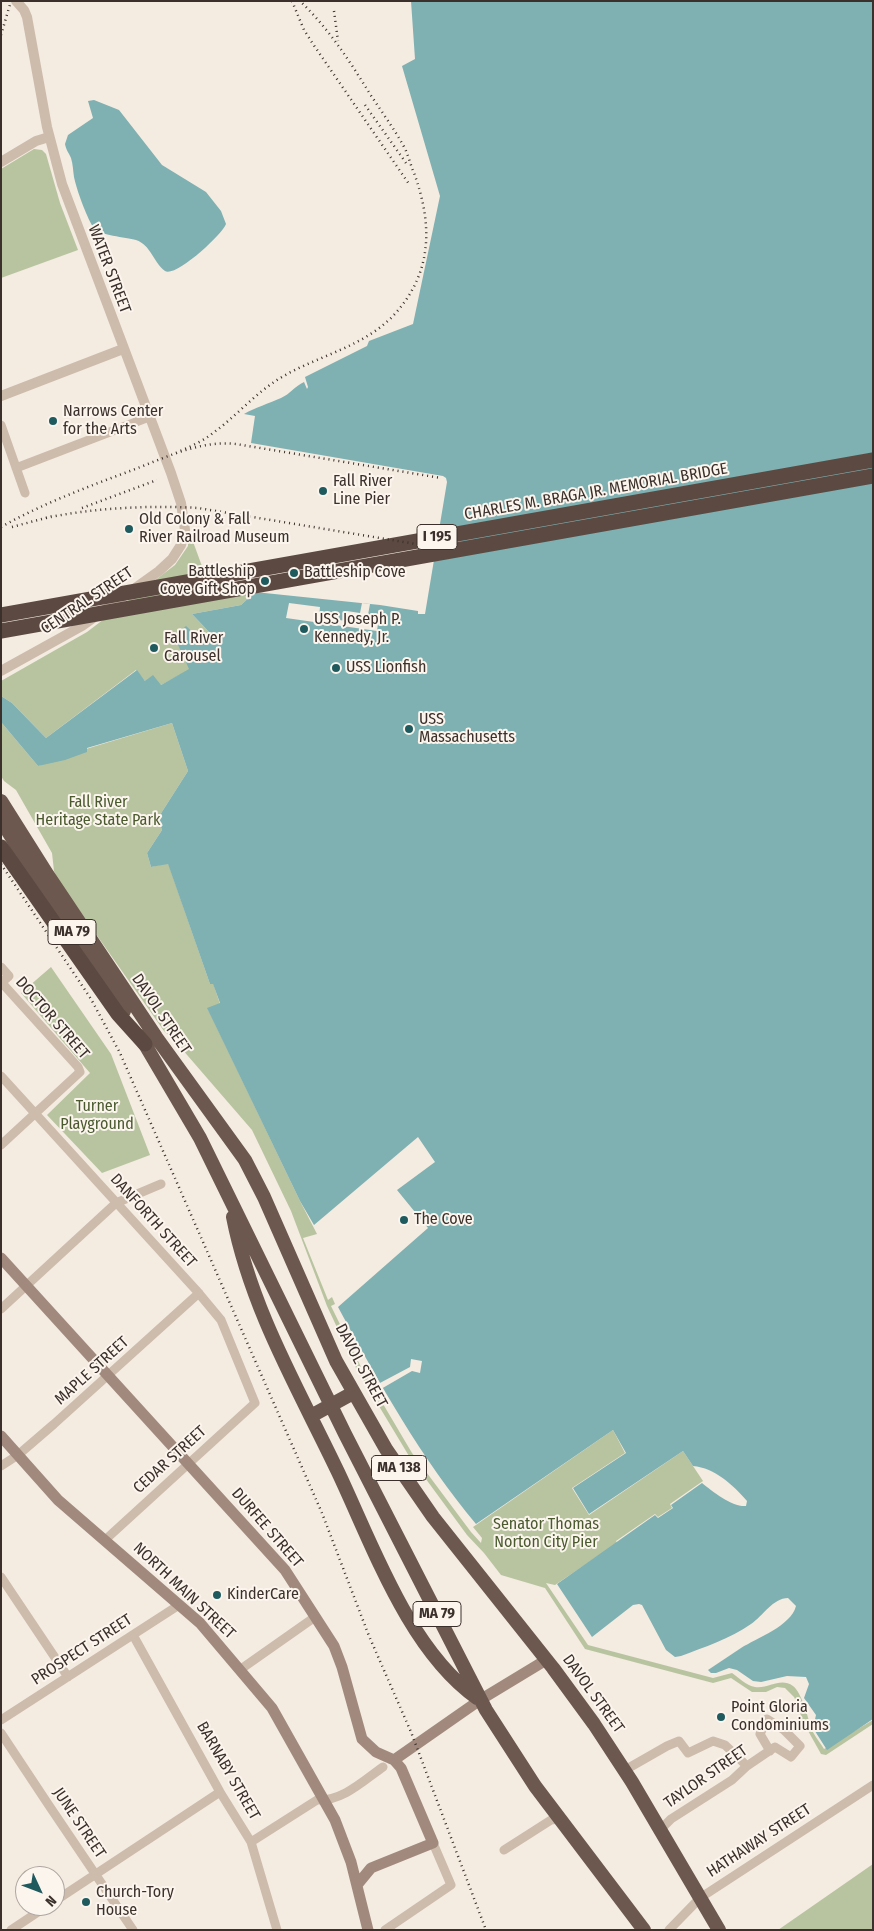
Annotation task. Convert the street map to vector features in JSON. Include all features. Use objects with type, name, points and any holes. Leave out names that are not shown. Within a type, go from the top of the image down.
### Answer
[{"type":"highway","name":"CHARLES M. BRAGA JR. MEMORIAL BRIDGE","points":[[1,615],[873,460]]},
{"type":"highway","name":"CHARLES M. BRAGA JR. MEMORIAL BRIDGE","points":[[1,630],[873,476]]},
{"type":"highway","name":"DAVOL STREET","points":[[1,801],[119,983],[179,1071],[229,1137],[248,1166],[264,1197],[324,1336],[353,1393],[386,1449],[417,1494],[590,1718],[625,1770],[719,1930]]},
{"type":"highway","name":"DAVOL STREET","points":[[1,820],[55,907],[145,1044],[196,1131],[345,1434],[480,1700],[519,1764],[644,1930]]},
{"type":"highway","points":[[1,847],[118,1014],[145,1044]]},
{"type":"highway","points":[[230,1199],[239,1248],[266,1325],[407,1616],[439,1664],[462,1687],[480,1700]]},
{"type":"highway","points":[[311,1416],[353,1393]]},
{"type":"main road","name":"DURFEE STREET","points":[[1,1258],[285,1570],[334,1646],[362,1739],[376,1752],[394,1760]]},
{"type":"main road","name":"NORTH MAIN STREET","points":[[1,1436],[58,1500],[200,1623],[241,1669],[280,1719],[325,1800],[344,1842],[368,1930]]},
{"type":"main road","points":[[357,1886],[371,1868],[434,1843],[401,1768],[394,1760],[480,1700],[546,1660]]},
{"type":"main road","points":[[351,1862],[371,1868]]},
{"type":"street","name":"WATER STREET","points":[[16,1],[27,17],[49,137],[70,209],[182,507],[185,530],[181,545]]},
{"type":"street","points":[[1,162],[36,141],[49,137]]},
{"type":"street","points":[[1,396],[123,349]]},
{"type":"street","points":[[16,468],[149,417]]},
{"type":"street","points":[[1,425],[25,493]]},
{"type":"street","name":"CENTRAL STREET","points":[[1,671],[77,630],[164,566],[175,555],[181,545]]},
{"type":"street","points":[[1,967],[9,976],[1,983]]},
{"type":"street","name":"DOCTOR STREET","points":[[1,983],[78,1067],[80,1073],[35,1114]]},
{"type":"street","name":"DANFORTH STREET","points":[[1,1076],[222,1320],[255,1403]]},
{"type":"street","points":[[1,1145],[35,1114]]},
{"type":"street","points":[[1,1308],[116,1203],[161,1184]]},
{"type":"street","name":"MAPLE STREET","points":[[1,1466],[18,1455],[109,1376],[199,1293]]},
{"type":"street","name":"CEDAR STREET","points":[[105,1540],[255,1403]]},
{"type":"street","points":[[1,1577],[68,1677]]},
{"type":"street","name":"PROSPECT STREET","points":[[1,1720],[179,1605]]},
{"type":"street","points":[[241,1669],[315,1617]]},
{"type":"street","name":"BARNABY STREET","points":[[133,1635],[220,1792],[251,1842],[277,1930]]},
{"type":"street","name":"TAYLOR STREET","points":[[660,1830],[670,1819],[732,1780],[747,1766],[770,1751],[775,1747],[791,1757],[800,1746],[784,1730],[767,1719],[760,1734],[770,1751]]},
{"type":"street","name":"JUNE STREET","points":[[1,1732],[133,1930]]},
{"type":"street","points":[[625,1770],[679,1741],[688,1752],[713,1741],[725,1745],[747,1766]]},
{"type":"street","points":[[251,1842],[317,1800],[341,1796],[383,1767]]},
{"type":"street","name":"HATHAWAY STREET","points":[[669,1930],[700,1898],[873,1785]]},
{"type":"street","points":[[65,1894],[220,1792]]},
{"type":"street","points":[[504,1850],[551,1820],[559,1819]]},
{"type":"street","points":[[385,1930],[451,1885],[434,1843]]},
{"type":"street","points":[[11,1930],[32,1916]]},
{"type":"green space","points":[[34,149],[42,150],[46,154],[60,203],[78,250],[1,278],[1,169]]},
{"type":"green space","points":[[188,528],[203,569],[255,592],[241,605],[192,614],[210,633],[201,640],[189,670],[161,685],[145,681],[136,670],[46,738],[12,703],[1,696],[1,681],[87,632],[175,565],[188,546]]},
{"type":"green space","name":"Fall River Heritage State Park","points":[[1,722],[38,766],[86,749],[172,723],[188,771],[158,818],[162,830],[147,853],[151,867],[168,863],[210,984],[213,983],[220,1004],[208,1009],[317,1234],[303,1238],[328,1300],[332,1297],[335,1304],[331,1306],[360,1365],[412,1453],[471,1532],[481,1543],[482,1538],[473,1527],[613,1430],[625,1453],[572,1488],[589,1515],[683,1451],[703,1481],[670,1504],[672,1508],[658,1517],[655,1514],[616,1541],[617,1543],[555,1585],[546,1583],[588,1645],[713,1678],[732,1673],[755,1687],[779,1683],[793,1686],[799,1693],[811,1728],[824,1749],[873,1720],[873,1724],[826,1755],[821,1754],[802,1720],[794,1697],[785,1688],[777,1687],[766,1692],[752,1692],[731,1678],[713,1683],[585,1649],[545,1588],[501,1575],[467,1535],[409,1456],[356,1368],[327,1306],[291,1211],[252,1130],[175,1041],[164,1031],[58,880],[54,871],[52,853],[16,790],[4,781],[1,776]]},
{"type":"green space","name":"Turner Playground","points":[[51,967],[111,1054],[150,1155],[102,1173],[47,1115],[90,1073],[21,993]]},
{"type":"green space","points":[[873,1864],[873,1930],[778,1930]]},
{"type":"water","points":[[411,1],[873,1],[873,1719],[827,1750],[813,1728],[816,1715],[804,1698],[809,1684],[806,1677],[787,1676],[761,1682],[753,1681],[737,1670],[729,1668],[716,1673],[711,1673],[708,1670],[788,1620],[796,1606],[788,1598],[778,1601],[751,1624],[734,1634],[708,1646],[675,1657],[666,1650],[642,1605],[633,1605],[592,1637],[557,1584],[655,1515],[658,1518],[673,1508],[671,1505],[702,1483],[729,1502],[746,1506],[747,1501],[723,1478],[709,1470],[693,1466],[683,1451],[589,1514],[573,1488],[626,1453],[613,1430],[476,1524],[419,1446],[385,1392],[338,1307],[428,1228],[397,1190],[435,1162],[418,1137],[314,1225],[300,1201],[207,1008],[220,1003],[213,984],[210,984],[168,864],[151,867],[147,853],[162,830],[158,818],[188,771],[172,723],[87,748],[87,752],[65,760],[38,766],[1,722],[1,696],[12,703],[46,738],[137,670],[145,681],[153,675],[161,685],[189,669],[174,636],[186,626],[201,640],[210,633],[192,614],[241,605],[255,592],[380,605],[418,611],[418,614],[425,614],[447,482],[446,478],[251,443],[255,416],[244,414],[284,396],[304,382],[307,389],[305,377],[367,346],[369,341],[413,324],[440,196],[402,66],[415,59]]},
{"type":"water","points":[[94,100],[119,110],[162,165],[206,192],[221,211],[226,224],[223,229],[208,246],[178,268],[165,271],[141,242],[101,232],[96,230],[90,222],[77,189],[72,160],[65,144],[68,135],[93,118],[88,101]]},
{"type":"pier","points":[[289,603],[320,607],[319,617],[346,621],[347,611],[360,613],[362,603],[370,604],[368,615],[379,616],[377,631],[286,618]]},
{"type":"pier","points":[[411,1359],[422,1361],[420,1373],[412,1371],[381,1389],[378,1384],[410,1367]]},
{"type":"railway","points":[[1,35],[11,1]]},
{"type":"railway","points":[[292,1],[304,30],[409,184]]},
{"type":"railway","points":[[176,453],[209,436],[258,394],[288,373],[365,338],[379,328],[392,317],[405,301],[415,284],[422,266],[426,230],[424,211],[420,192],[405,148],[338,45],[300,1]]},
{"type":"railway","points":[[334,11],[338,41]]},
{"type":"railway","points":[[365,105],[406,163]]},
{"type":"railway","points":[[1,527],[48,503],[182,451],[222,443],[441,478]]},
{"type":"railway","points":[[82,508],[157,480]]},
{"type":"railway","points":[[46,518],[122,508],[198,508],[416,544]]},
{"type":"railway","points":[[12,527],[53,516]]},
{"type":"railway","points":[[1,864],[91,999],[120,1053],[322,1513],[369,1636],[411,1732],[486,1930]]},
{"type":"place","name":"Narrows Center for the Arts","points":[[53,421]]},
{"type":"place","name":"Fall River Line Pier","points":[[323,491]]},
{"type":"place","name":"Old Colony & Fall River Railroad Museum","points":[[129,529]]},
{"type":"place","name":"Battleship Cove","points":[[294,573]]},
{"type":"place","name":"Battleship Cove Gift Shop","points":[[265,581]]},
{"type":"place","name":"USS Joseph P. Kennedy, Jr.","points":[[304,629]]},
{"type":"place","name":"Fall River Carousel","points":[[154,648]]},
{"type":"place","name":"USS Lionfish","points":[[336,668]]},
{"type":"place","name":"USS Massachusetts","points":[[409,729]]},
{"type":"place","name":"The Cove","points":[[404,1220]]},
{"type":"place","name":"KinderCare","points":[[217,1595]]},
{"type":"place","name":"Point Gloria Condominiums","points":[[721,1717]]},
{"type":"place","name":"Church-Tory House","points":[[86,1902]]},
{"type":"park label","name":"Senator Thomas Norton City Pier","points":[[546,1534]]}]
